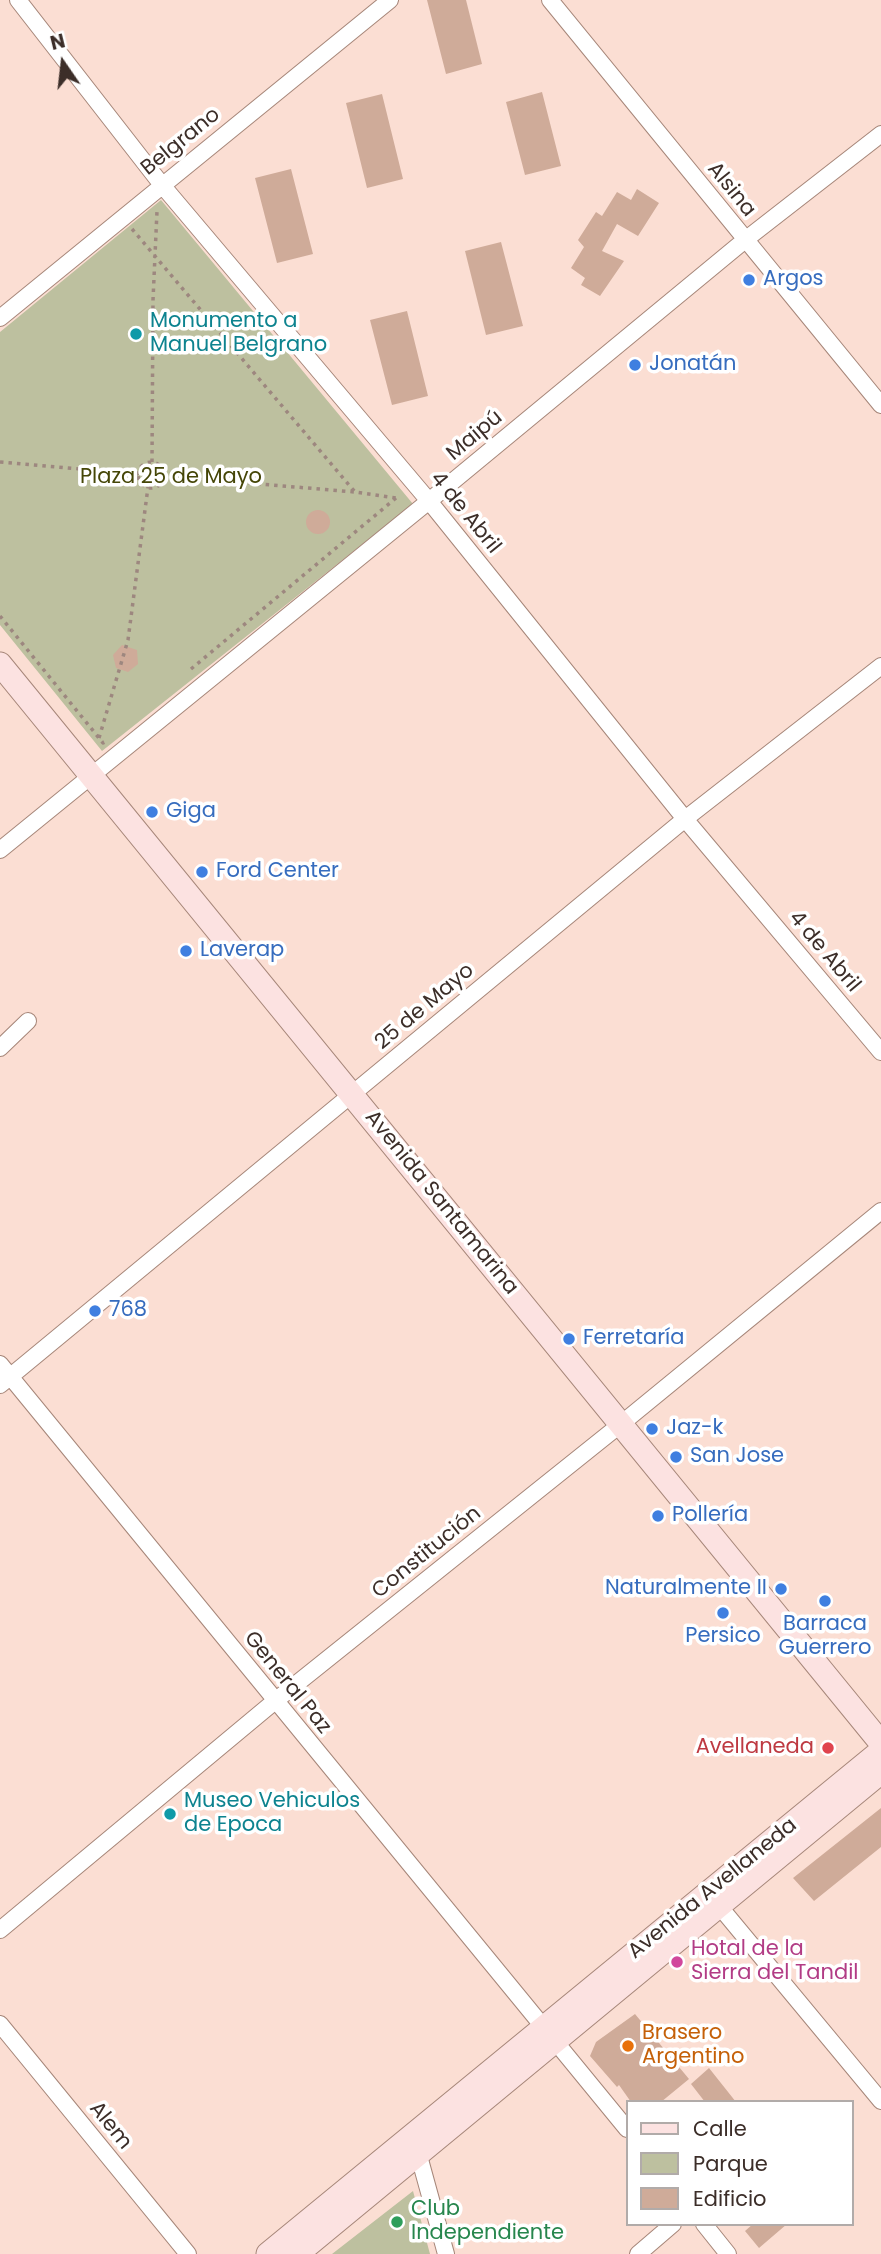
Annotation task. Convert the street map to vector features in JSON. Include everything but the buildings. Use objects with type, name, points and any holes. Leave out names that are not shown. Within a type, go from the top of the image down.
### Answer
[{"type":"main road","name":"Avenida Santamarina","points":[[0,664],[881,1743]]},
{"type":"main road","name":"Avenida Avellaneda","points":[[297,2254],[419,2156],[550,2033],[881,1751]]},
{"type":"main road","name":"Avenida Avellaneda","points":[[268,2254],[550,2033],[720,1906],[881,1772]]},
{"type":"street","name":"4 de Abril","points":[[18,0],[162,185],[429,501],[685,819],[881,1052]]},
{"type":"street","name":"Belgrano","points":[[0,318],[390,0]]},
{"type":"street","name":"Alsina","points":[[551,0],[881,405]]},
{"type":"street","name":"Maipú","points":[[0,850],[745,240],[881,134]]},
{"type":"street","name":"25 de Mayo","points":[[3,1375],[352,1095],[685,819],[881,666]]},
{"type":"street","points":[[0,1048],[28,1021]]},
{"type":"street","name":"Constitución","points":[[0,1930],[275,1702],[881,1211]]},
{"type":"street","name":"General Paz","points":[[3,1375],[626,2128]]},
{"type":"street","points":[[720,1906],[881,2101]]},
{"type":"street","name":"Alem","points":[[0,2024],[188,2254]]},
{"type":"street","points":[[419,2156],[446,2254]]},
{"type":"street","points":[[638,2254],[671,2226]]},
{"type":"street","points":[[706,2226],[728,2254]]},
{"type":"path","points":[[152,462],[157,209]]},
{"type":"path","points":[[132,229],[355,492]]},
{"type":"path","points":[[0,462],[138,474]]},
{"type":"path","points":[[152,462],[162,467],[164,476],[157,486],[148,487],[141,483],[138,474],[144,464],[152,462]]},
{"type":"path","points":[[164,476],[355,492],[396,498],[187,673]]},
{"type":"path","points":[[99,738],[128,640],[148,487]]},
{"type":"path","points":[[0,616],[103,743],[114,734]]},
{"type":"green space","name":"Plaza 25 de Mayo","points":[[161,200],[413,504],[102,751],[0,625],[0,332]]},
{"type":"green space","name":"Club Independiente","points":[[413,2191],[430,2254],[332,2254]]},
{"type":"place","name":"Argos","points":[[749,280]]},
{"type":"place","name":"Monumento a Manuel Belgrano","points":[[136,334]]},
{"type":"place","name":"Jonatán","points":[[635,365]]},
{"type":"place","name":"Giga","points":[[152,812]]},
{"type":"place","name":"Ford Center","points":[[202,872]]},
{"type":"place","name":"Laverap","points":[[186,951]]},
{"type":"place","name":"768","points":[[95,1311]]},
{"type":"place","name":"Ferretaría","points":[[569,1339]]},
{"type":"place","name":"Jaz-k","points":[[652,1429]]},
{"type":"place","name":"San Jose","points":[[676,1457]]},
{"type":"place","name":"Pollería","points":[[658,1516]]},
{"type":"place","name":"Naturalmente II","points":[[781,1589]]},
{"type":"place","name":"Barraca Guerrero","points":[[825,1601]]},
{"type":"place","name":"Persico","points":[[723,1613]]},
{"type":"place","name":"Avellaneda","points":[[828,1748]]},
{"type":"place","name":"Museo Vehiculos de Epoca","points":[[170,1814]]},
{"type":"place","name":"Hotal de la Sierra del Tandil","points":[[677,1962]]},
{"type":"place","name":"Brasero Argentino","points":[[628,2046]]},
{"type":"place","name":"Club Independiente","points":[[397,2222]]}]
